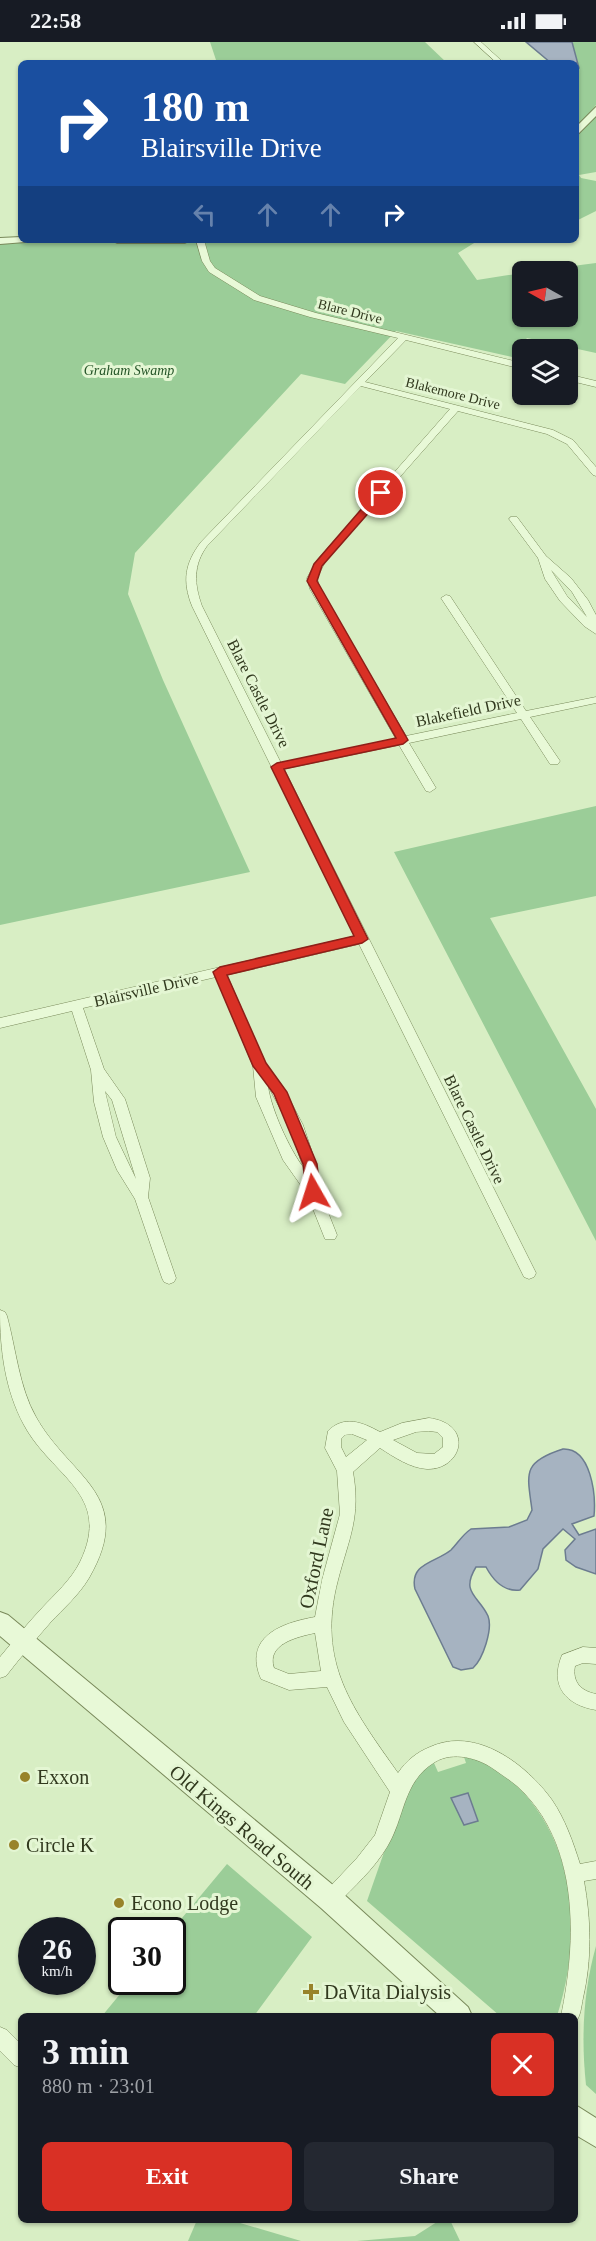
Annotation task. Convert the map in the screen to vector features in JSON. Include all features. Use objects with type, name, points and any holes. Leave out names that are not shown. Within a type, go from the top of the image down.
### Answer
[{"type":"street","points":[[477,42],[498,60]]},
{"type":"street","points":[[579,130],[596,110]]},
{"type":"street","points":[[0,241],[18,240]]},
{"type":"street","name":"Blare Drive","points":[[201,243],[206,261],[212,270],[251,296],[299,312],[512,364]]},
{"type":"street","name":"Blare Castle Drive","points":[[403,338],[204,544],[191,566],[189,580],[193,597],[528,1273]]},
{"type":"street","points":[[578,380],[596,384]]},
{"type":"street","name":"Blakemore Drive","points":[[359,383],[561,436],[574,446],[596,473]]},
{"type":"street","points":[[430,788],[315,589],[312,575],[321,561],[456,408]]},
{"type":"street","points":[[514,519],[543,558],[558,570],[575,592],[591,615],[596,630]]},
{"type":"street","points":[[446,598],[554,761]]},
{"type":"street","name":"Blakefield Drive","points":[[277,767],[596,700]]},
{"type":"street","name":"Blairsville Drive","points":[[0,1023],[362,939]]},
{"type":"street","points":[[220,972],[260,1066],[277,1086],[310,1164],[313,1192],[330,1235]]},
{"type":"street","points":[[76,1005],[98,1070],[98,1088],[104,1114],[125,1174],[141,1197],[169,1278]]},
{"type":"street","points":[[0,1316],[27,1416],[46,1446],[87,1489],[94,1505],[98,1524],[94,1550],[83,1574],[0,1670]]},
{"type":"street","name":"Oxford Lane","points":[[345,1470],[361,1452],[378,1440],[354,1428],[347,1427],[336,1431],[333,1448],[345,1470],[349,1522],[327,1591],[323,1624],[330,1678],[344,1710],[398,1788]]},
{"type":"street","points":[[0,1622],[22,1642]]},
{"type":"street","points":[[323,1624],[281,1635],[268,1643],[262,1655],[262,1664],[267,1673],[289,1682],[330,1678]]},
{"type":"street","points":[[0,1628],[22,1642]]},
{"type":"street","name":"Old Kings Road South","points":[[22,1642],[330,1899],[456,2013]]},
{"type":"street","points":[[596,1656],[575,1656],[568,1661],[564,1675],[572,1692],[581,1699],[596,1702]]},
{"type":"street","points":[[330,1899],[366,1861],[382,1838],[398,1788],[414,1766],[445,1749],[468,1749],[490,1757],[518,1775],[542,1801],[558,1830],[574,1874],[582,1932],[579,1978],[571,2013]]},
{"type":"street","points":[[574,1874],[596,1870]]},
{"type":"street","points":[[0,2037],[18,2055]]},
{"type":"street","points":[[578,2119],[596,2134]]},
{"type":"green space","points":[[210,42],[425,42],[444,60],[216,60]]},
{"type":"green space","points":[[572,42],[596,42],[596,105],[579,125],[579,60],[577,60]]},
{"type":"green space","points":[[596,115],[596,172],[579,175],[579,133]]},
{"type":"green space","points":[[579,175],[581,178],[596,181],[596,211],[579,220]]},
{"type":"green space","name":"Graham Swamp","points":[[0,243],[474,243],[458,253],[477,280],[512,275],[512,327],[578,327],[578,265],[596,263],[596,353],[578,349],[578,339],[527,338],[512,339],[512,357],[396,331],[345,384],[301,374],[135,553],[128,594],[163,680],[250,872],[0,925]]},
{"type":"green space","points":[[596,806],[596,896],[490,918],[596,1109],[596,1241],[394,852]]},
{"type":"green space","points":[[463,1754],[489,1764],[518,1786],[542,1817],[555,1843],[570,1899],[571,1929],[570,1958],[558,2013],[497,2013],[367,1901],[404,1795],[417,1773],[434,1763],[438,1772],[466,1763]]},
{"type":"green space","points":[[227,1864],[312,1937],[256,2013],[104,2013],[119,1995],[186,1995],[186,1917],[183,1917]]},
{"type":"green space","points":[[596,1946],[596,2094],[586,2085],[584,2032],[588,1981]]},
{"type":"green space","points":[[196,2223],[240,2223],[301,2241],[188,2241]]},
{"type":"green space","points":[[435,2223],[451,2223],[460,2241],[357,2241],[415,2236]]},
{"type":"water","points":[[526,42],[572,42],[577,60],[547,60]]},
{"type":"water","points":[[563,1449],[580,1456],[590,1474],[594,1496],[594,1516],[572,1524],[579,1535],[596,1529],[596,1574],[576,1567],[566,1560],[565,1550],[575,1539],[563,1529],[543,1549],[538,1569],[520,1590],[504,1587],[496,1581],[486,1567],[476,1567],[470,1589],[488,1616],[488,1636],[480,1658],[473,1668],[461,1670],[453,1667],[415,1589],[416,1574],[420,1568],[451,1550],[471,1529],[509,1527],[527,1520],[532,1510],[529,1487],[530,1470],[540,1459]]},
{"type":"water","points":[[468,1793],[478,1821],[464,1825],[451,1798]]},
{"type":"place","name":"Exxon","points":[[25,1777]]},
{"type":"place","name":"Circle K","points":[[14,1845]]},
{"type":"place","name":"Econo Lodge","points":[[119,1903]]},
{"type":"place","name":"DaVita Dialysis","points":[[311,1992]]},
{"type":"route","points":[[313,1192],[310,1164],[280,1092],[272,1078],[260,1066],[220,972],[362,939],[277,767],[403,740],[312,581],[317,566],[381,493]]}]
